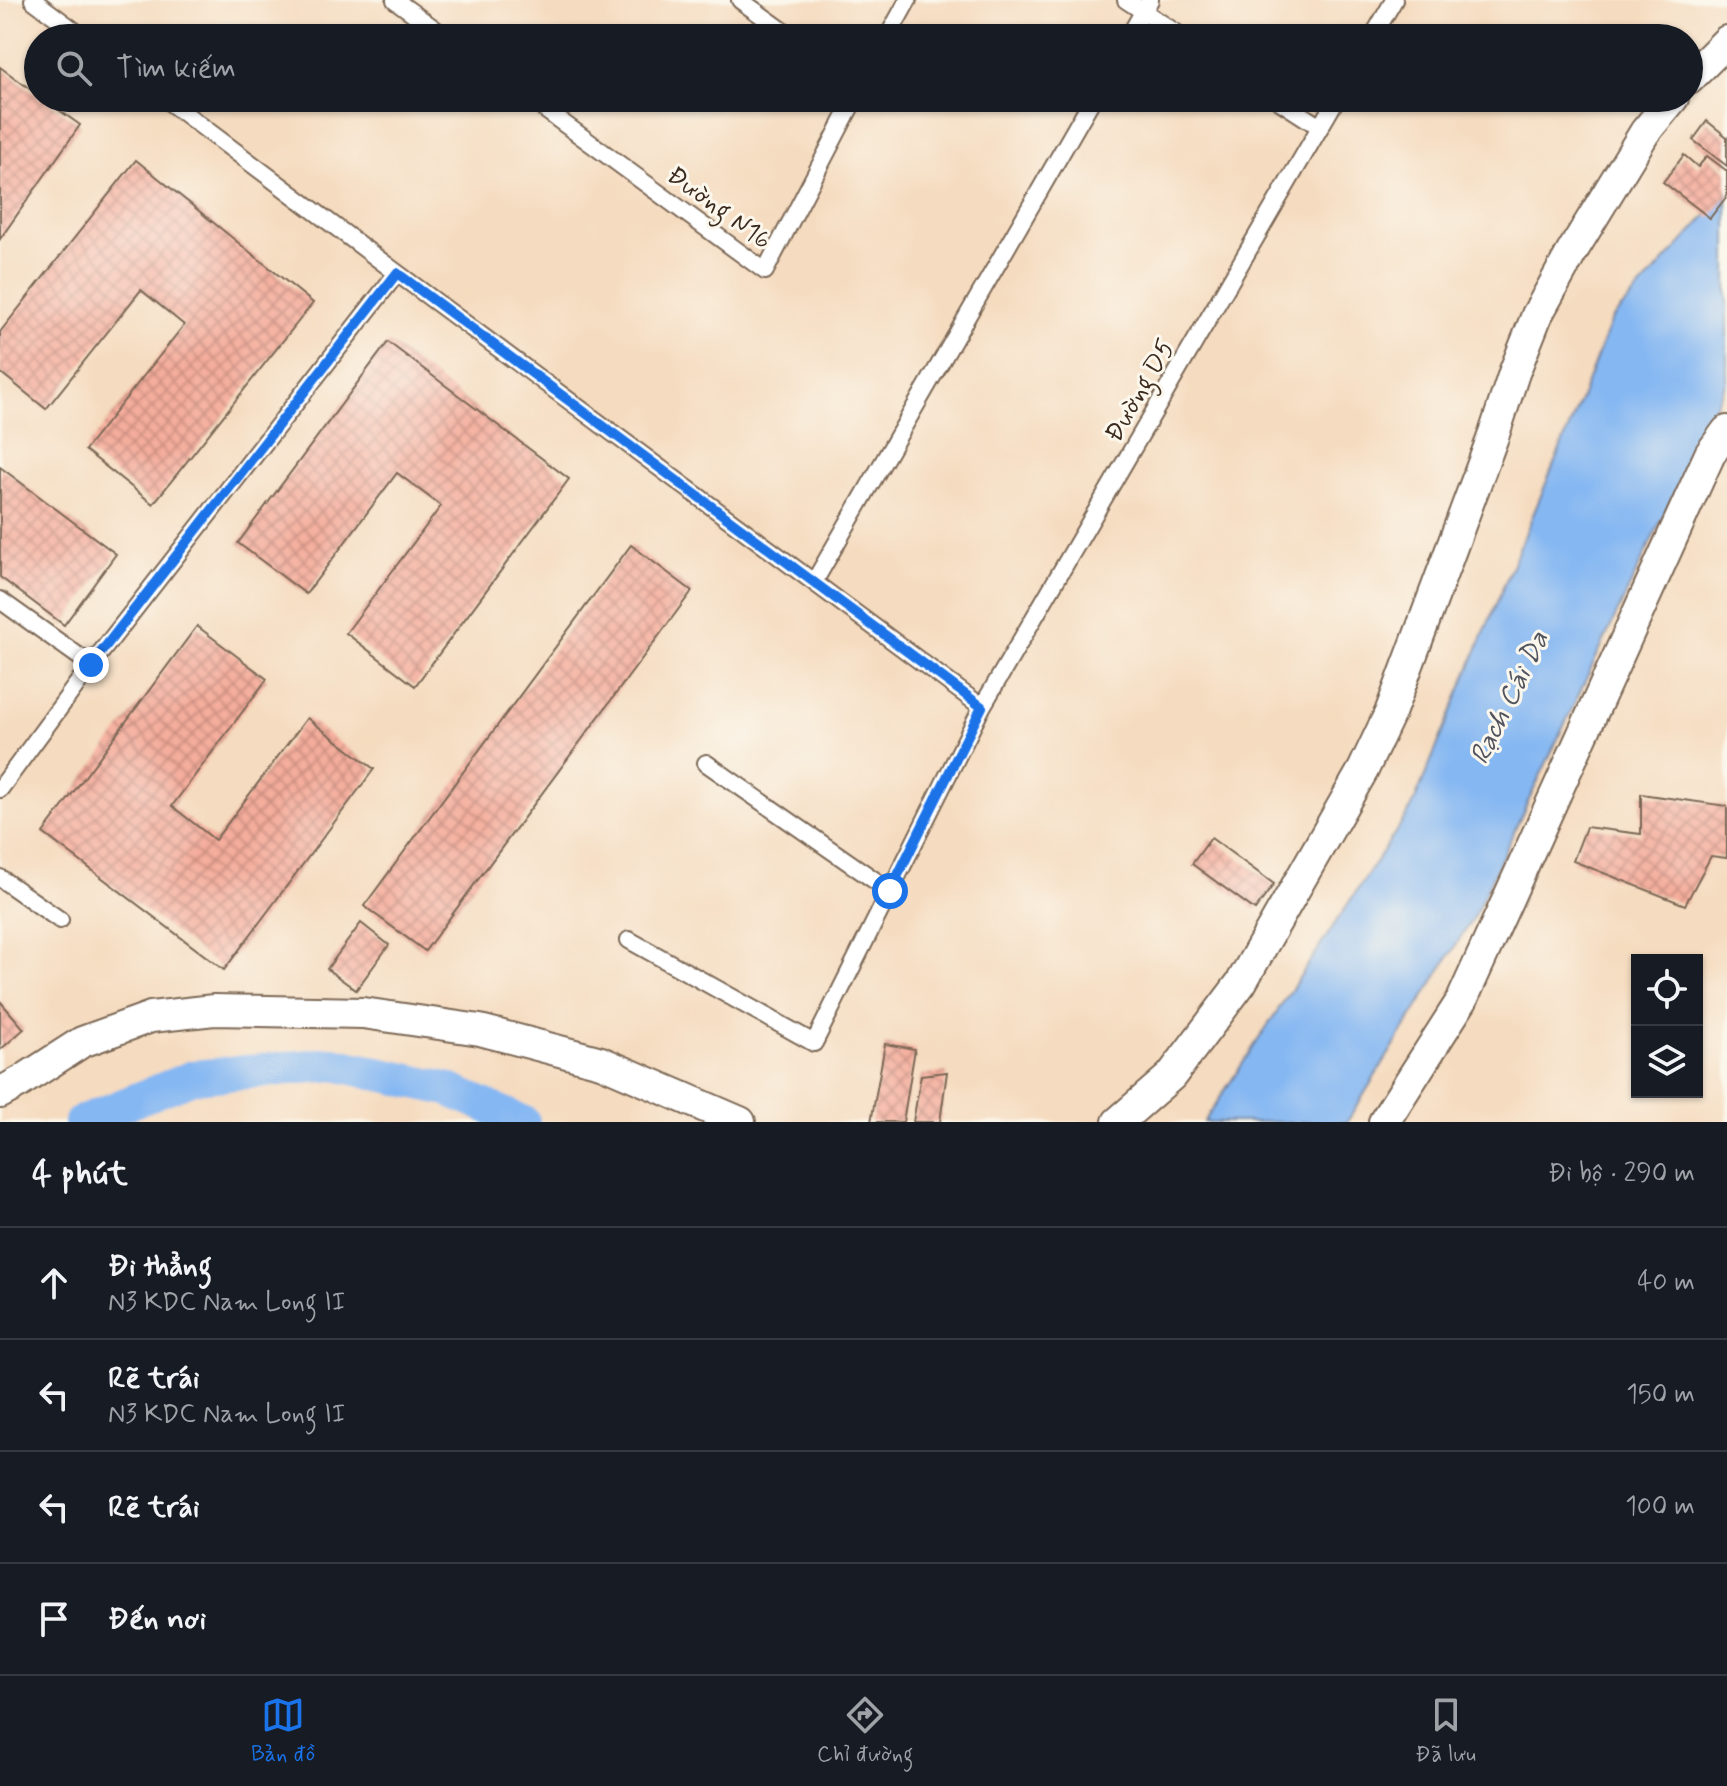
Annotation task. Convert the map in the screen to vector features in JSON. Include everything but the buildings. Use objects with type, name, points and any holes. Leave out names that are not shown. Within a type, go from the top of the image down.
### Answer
[{"type":"street","points":[[1703,65],[1727,41]]},
{"type":"street","points":[[1118,1122],[1171,1076],[1241,983],[1363,770],[1396,698],[1537,315],[1645,132],[1661,112]]},
{"type":"street","points":[[1384,1122],[1462,1000],[1710,454],[1727,431]]},
{"type":"street","points":[[0,1093],[82,1042],[151,1017],[214,1010],[363,1013],[480,1030],[601,1062],[740,1122]]},
{"type":"lane","points":[[33,0],[65,24]]},
{"type":"lane","points":[[395,0],[428,24]]},
{"type":"lane","points":[[740,0],[773,24]]},
{"type":"lane","points":[[895,24],[908,0]]},
{"type":"lane","points":[[1126,0],[1147,6],[1168,24]]},
{"type":"lane","points":[[1380,24],[1394,0]]},
{"type":"lane","points":[[1136,24],[1147,6]]},
{"type":"lane","points":[[183,112],[982,707]]},
{"type":"lane","name":"Đường N16","points":[[548,112],[765,271],[848,112]]},
{"type":"lane","points":[[814,582],[1085,112]]},
{"type":"lane","points":[[1297,112],[1320,127]]},
{"type":"lane","name":"Đường D5","points":[[629,940],[814,1043],[982,707],[1329,112]]},
{"type":"lane","points":[[0,789],[91,665],[397,273]]},
{"type":"lane","points":[[0,600],[91,665]]},
{"type":"lane","points":[[706,763],[890,891]]},
{"type":"lane","points":[[0,878],[60,920]]},
{"type":"water","name":"Rạch Cái Da","points":[[1727,193],[1727,381],[1475,914],[1347,1122],[1204,1122],[1412,807],[1611,320]]},
{"type":"waterway","points":[[81,1122],[193,1077],[334,1064],[447,1089],[523,1122]]},
{"type":"route","points":[[91,665],[397,273],[982,707],[890,891]]}]
